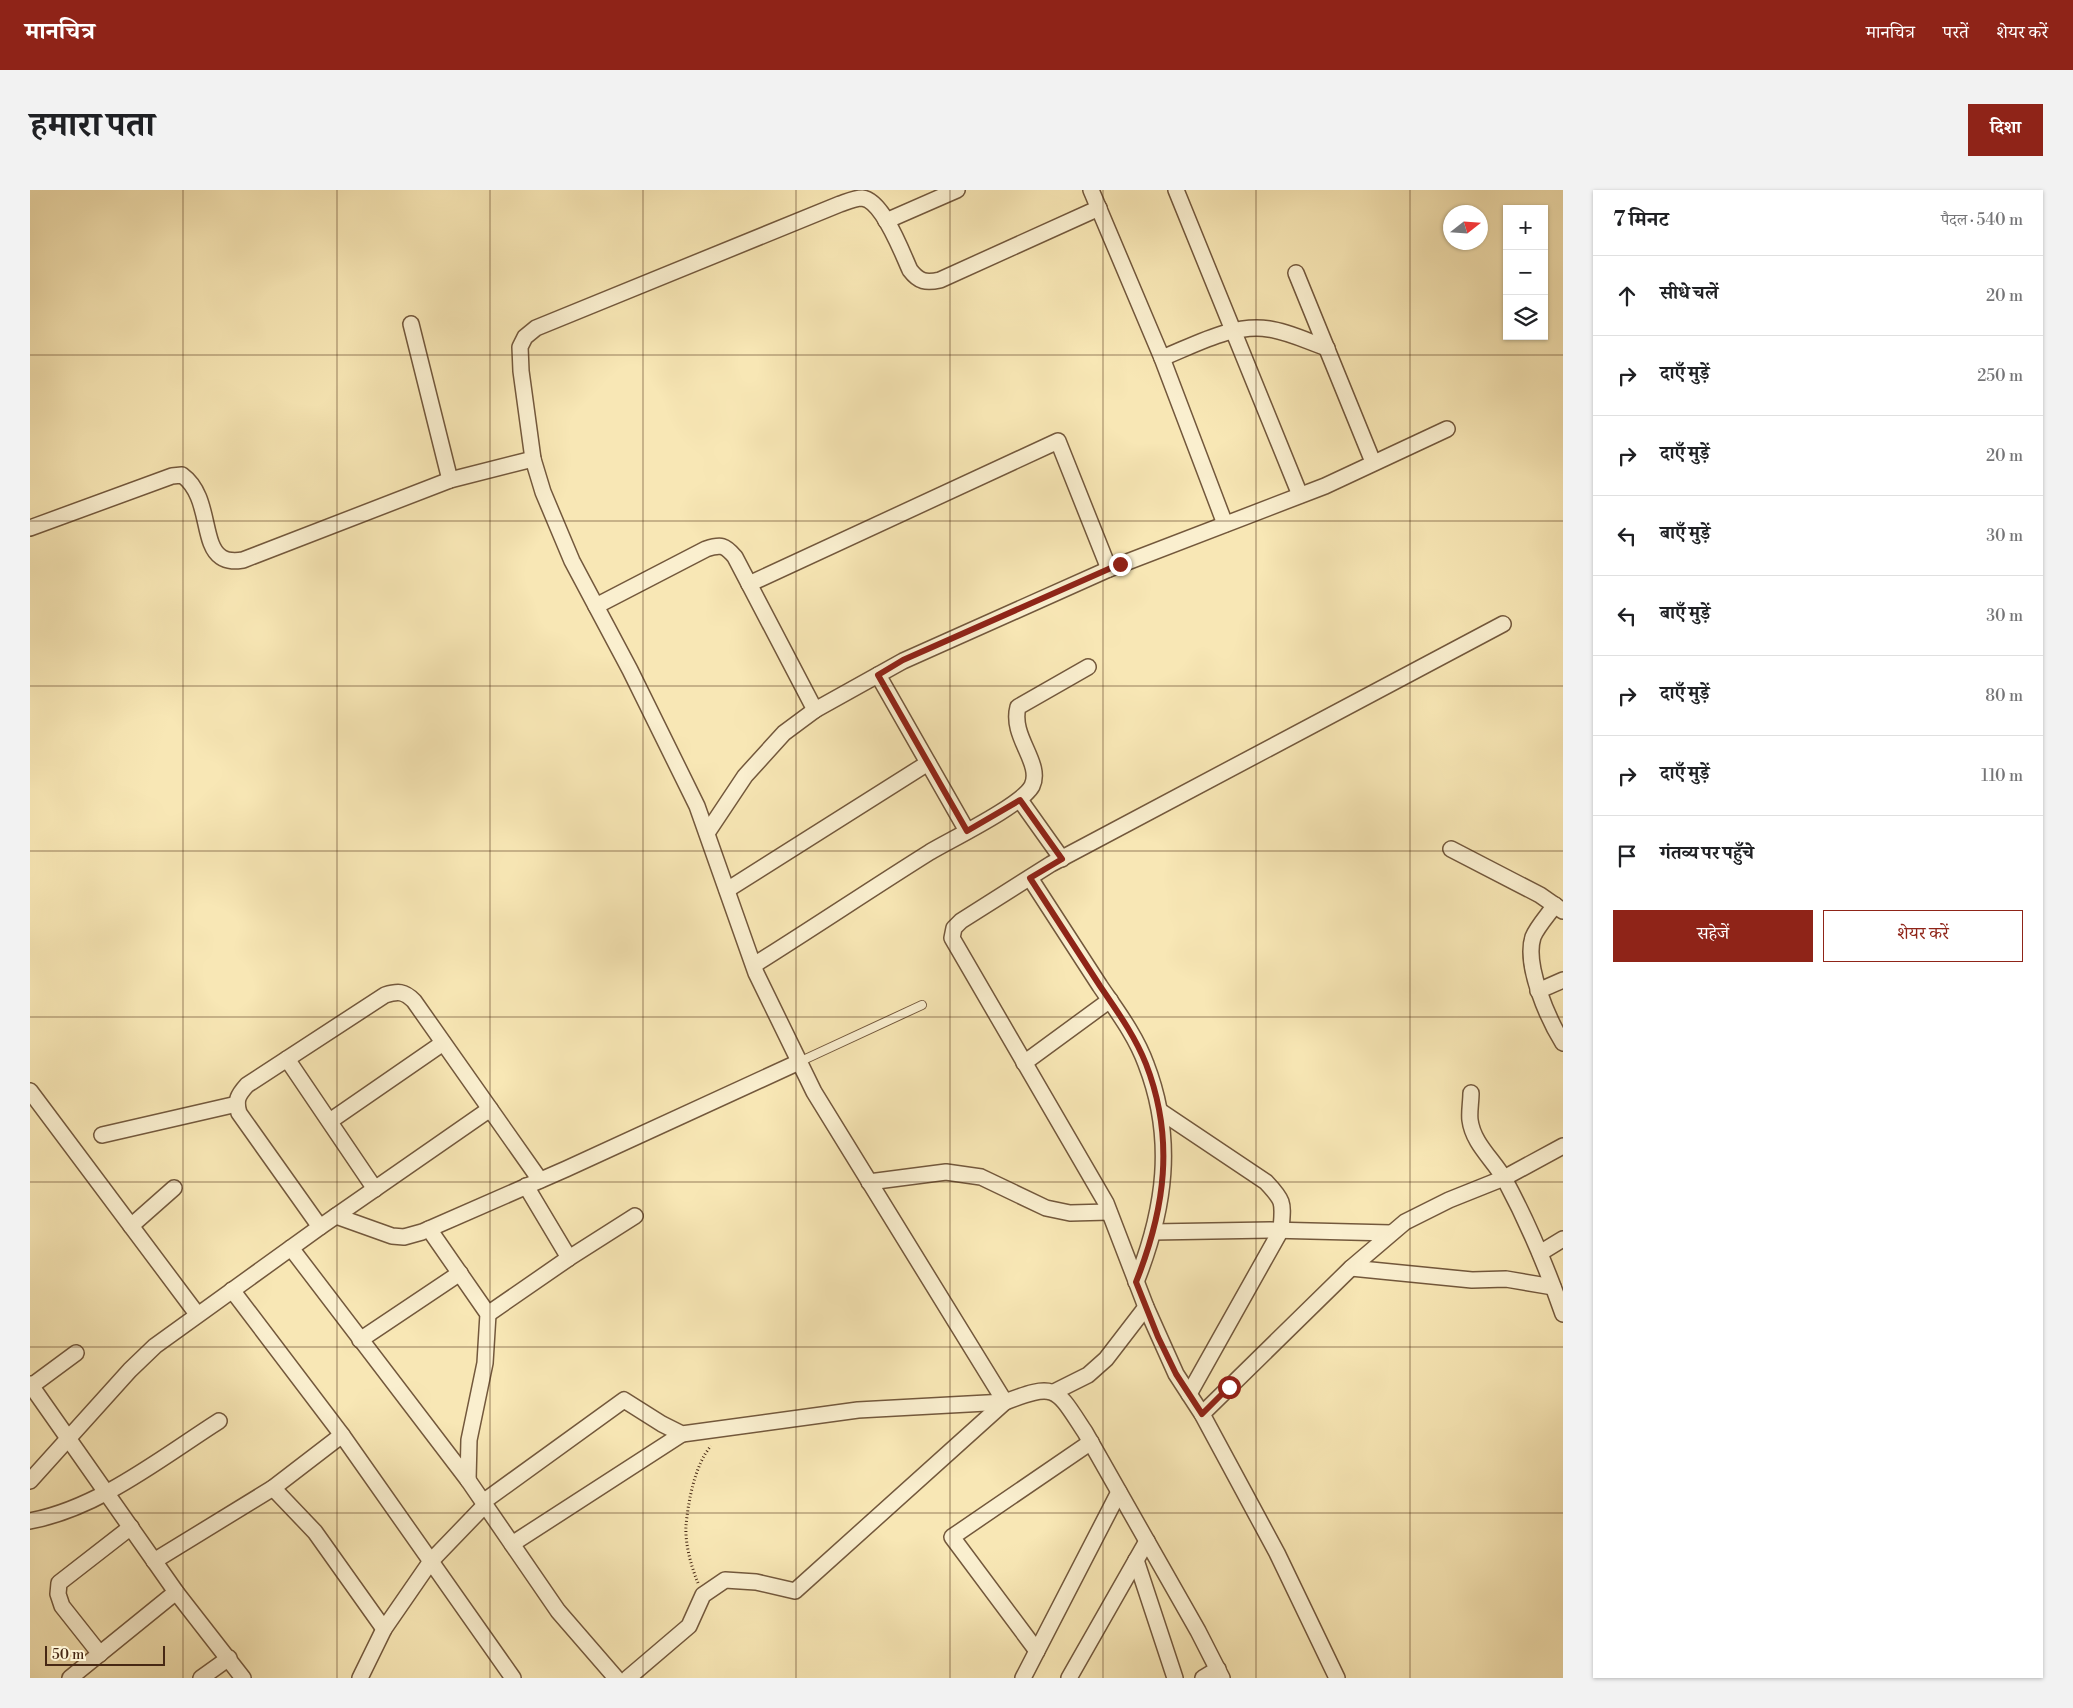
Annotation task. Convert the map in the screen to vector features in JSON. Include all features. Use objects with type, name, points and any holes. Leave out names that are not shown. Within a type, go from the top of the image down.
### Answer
[{"type":"street","points":[[834,190],[840,204]]},
{"type":"street","points":[[886,221],[957,190]]},
{"type":"street","points":[[1091,190],[1162,358],[1225,524]]},
{"type":"street","points":[[1176,190],[1300,495]]},
{"type":"street","points":[[1005,1402],[814,1092],[754,965],[698,806],[572,561],[547,501],[533,459],[521,371],[520,347],[525,337],[536,328],[840,204],[861,198],[871,200],[881,210],[910,270],[916,278],[928,283],[940,280],[1099,208]]},
{"type":"street","points":[[1296,273],[1373,462]]},
{"type":"street","points":[[411,324],[450,480]]},
{"type":"street","points":[[1162,358],[1233,331],[1268,329],[1328,348]]},
{"type":"street","points":[[707,833],[745,776],[784,733],[815,710],[903,660],[1110,568],[1326,486],[1373,462],[1447,429]]},
{"type":"street","points":[[749,584],[1058,441],[1110,568]]},
{"type":"street","points":[[30,528],[172,476],[182,475],[190,481],[198,494],[214,550],[221,557],[230,561],[244,560],[450,480],[533,459]]},
{"type":"street","points":[[596,606],[706,549],[718,545],[729,549],[735,557],[815,710]]},
{"type":"street","points":[[1337,1678],[1277,1553],[1202,1414],[1176,1374],[1146,1307],[1109,1212],[1076,1150],[952,938],[954,928],[961,921],[1062,859],[1503,624]]},
{"type":"street","points":[[754,965],[932,851],[1020,800],[1032,786],[1034,775],[1033,765],[1016,726],[1018,707],[1088,667]]},
{"type":"street","points":[[878,675],[967,831]]},
{"type":"street","points":[[727,890],[928,763]]},
{"type":"street","points":[[1020,800],[1062,859]]},
{"type":"street","points":[[1450,850],[1540,895],[1559,908],[1533,937],[1531,951],[1538,991],[1563,1043]]},
{"type":"street","points":[[1030,878],[1128,1028],[1146,1063],[1157,1095],[1164,1133],[1164,1183],[1149,1250],[1136,1282]]},
{"type":"street","points":[[1538,991],[1563,980]]},
{"type":"street","points":[[320,1227],[239,1112],[237,1104],[238,1094],[247,1085],[385,995],[396,991],[406,993],[414,1001],[540,1180]]},
{"type":"street","points":[[1024,1063],[1110,1000]]},
{"type":"street","points":[[330,1121],[443,1043]]},
{"type":"street","points":[[287,1059],[375,1189]]},
{"type":"street","points":[[336,1216],[392,1236],[404,1238],[429,1229],[540,1180],[799,1062]]},
{"type":"street","points":[[30,1091],[197,1314]]},
{"type":"street","points":[[1470,1093],[1470,1121],[1473,1131],[1480,1145],[1504,1178],[1557,1292],[1563,1314]]},
{"type":"street","points":[[102,1135],[237,1104]]},
{"type":"street","points":[[30,1481],[130,1370],[155,1346],[197,1314],[490,1109]]},
{"type":"street","points":[[1160,1111],[1266,1182],[1279,1196],[1283,1205],[1281,1230],[1189,1394]]},
{"type":"street","points":[[1202,1414],[1351,1268],[1405,1222],[1449,1200],[1504,1178],[1563,1146]]},
{"type":"street","points":[[869,1182],[946,1172],[981,1178],[1046,1208],[1070,1213],[1109,1212]]},
{"type":"street","points":[[526,1186],[569,1258]]},
{"type":"street","points":[[131,1226],[174,1188]]},
{"type":"street","points":[[488,1314],[569,1258],[635,1216]]},
{"type":"street","points":[[429,1229],[488,1314],[485,1363],[469,1440],[468,1480]]},
{"type":"street","points":[[1153,1232],[1281,1230],[1391,1233]]},
{"type":"street","points":[[1540,1253],[1563,1239]]},
{"type":"street","points":[[291,1248],[468,1480],[558,1611],[616,1678]]},
{"type":"street","points":[[1351,1268],[1472,1280],[1506,1279],[1557,1292]]},
{"type":"street","points":[[360,1340],[460,1273]]},
{"type":"street","points":[[232,1290],[342,1435],[513,1678]]},
{"type":"street","points":[[1054,1392],[1088,1375],[1106,1359],[1146,1307]]},
{"type":"street","points":[[76,1353],[31,1386],[176,1592],[243,1678]]},
{"type":"street","points":[[512,1544],[682,1434],[858,1410],[1005,1402],[1030,1392],[1045,1390],[1054,1392],[1064,1402],[1091,1442],[1198,1631],[1220,1673],[1203,1678]]},
{"type":"street","points":[[360,1678],[384,1630],[431,1561],[484,1503],[624,1400],[682,1434]]},
{"type":"street","points":[[628,1678],[689,1626],[703,1595],[725,1580],[756,1582],[795,1591],[1005,1402]]},
{"type":"street","points":[[30,1521],[66,1511],[107,1492],[219,1421]]},
{"type":"street","points":[[154,1561],[273,1488],[342,1435]]},
{"type":"street","points":[[1036,1651],[952,1537],[1091,1442]]},
{"type":"street","points":[[273,1488],[315,1532],[384,1630]]},
{"type":"street","points":[[1023,1678],[1119,1492]]},
{"type":"street","points":[[100,1654],[62,1606],[58,1594],[59,1583],[131,1527]]},
{"type":"street","points":[[1069,1678],[1147,1541]]},
{"type":"street","points":[[1136,1560],[1175,1678]]},
{"type":"street","points":[[70,1678],[176,1592]]},
{"type":"street","points":[[202,1678],[229,1658]]},
{"type":"lane","points":[[799,1062],[922,1005]]},
{"type":"path","points":[[703,1595],[692,1569],[686,1527],[694,1483],[706,1451],[727,1428]]},
{"type":"route","points":[[1120,564],[903,660],[878,675],[967,831],[1020,800],[1062,859],[1030,878],[1128,1028],[1146,1063],[1157,1095],[1164,1133],[1164,1183],[1149,1250],[1136,1282],[1158,1337],[1176,1374],[1202,1414],[1229,1387]]}]
